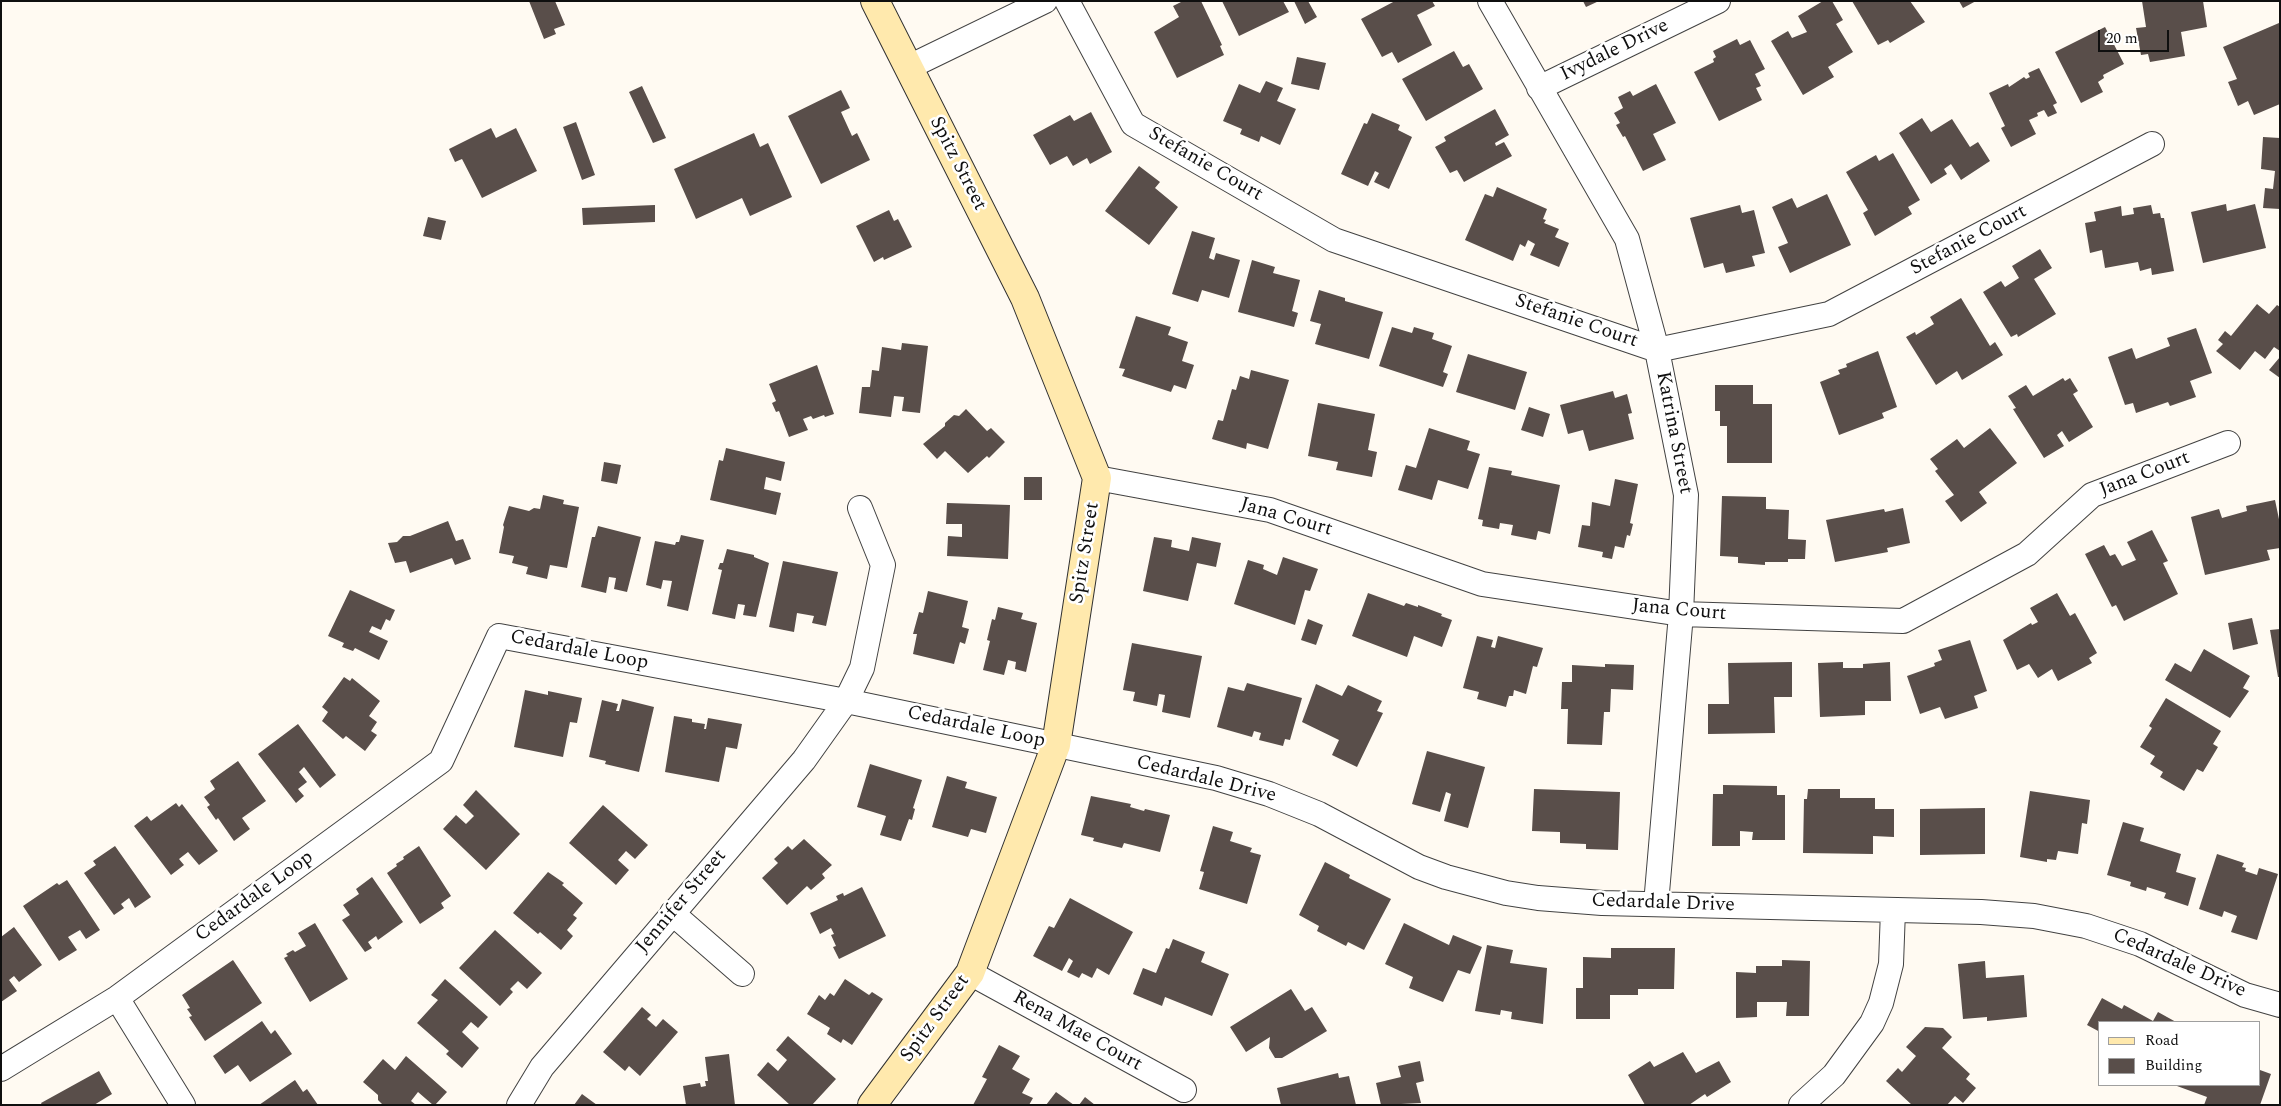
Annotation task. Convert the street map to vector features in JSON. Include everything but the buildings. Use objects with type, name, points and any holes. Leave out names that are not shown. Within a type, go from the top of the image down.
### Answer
[{"type":"street","name":"Spitz Street","points":[[872,1105],[970,973],[1056,745],[1097,478],[1025,298],[876,1]]},
{"type":"street","points":[[908,67],[1045,1]]},
{"type":"street","name":"Stefanie Court","points":[[1067,1],[1133,124],[1334,240],[1657,350],[1829,314],[2152,144]]},
{"type":"street","name":"Katrina Street","points":[[1490,1],[1627,239],[1657,350],[1686,494],[1681,614],[1656,904]]},
{"type":"street","name":"Ivydale Drive","points":[[1539,88],[1718,1]]},
{"type":"street","name":"Jana Court","points":[[1097,478],[1270,510],[1482,584],[1681,614],[1903,621],[2027,554],[2092,495],[2228,443]]},
{"type":"street","name":"Jennifer Street","points":[[519,1105],[542,1067],[804,760],[846,701],[862,668],[883,565],[860,508]]},
{"type":"street","name":"Cedardale Loop","points":[[1,1069],[117,998],[440,761],[499,636],[846,701],[1056,745]]},
{"type":"street","name":"Cedardale Drive","points":[[1056,745],[1188,772],[1270,794],[1319,814],[1419,867],[1474,885],[1506,892],[1564,900],[2008,913],[2060,920],[2086,926],[2140,944],[2245,995],[2280,1005]]},
{"type":"street","points":[[1801,1105],[1834,1075],[1872,1023],[1881,1003],[1891,964],[1893,910]]},
{"type":"street","points":[[672,913],[742,974]]},
{"type":"street","name":"Rena Mae Court","points":[[970,973],[1184,1090]]},
{"type":"street","points":[[117,998],[183,1105]]}]
